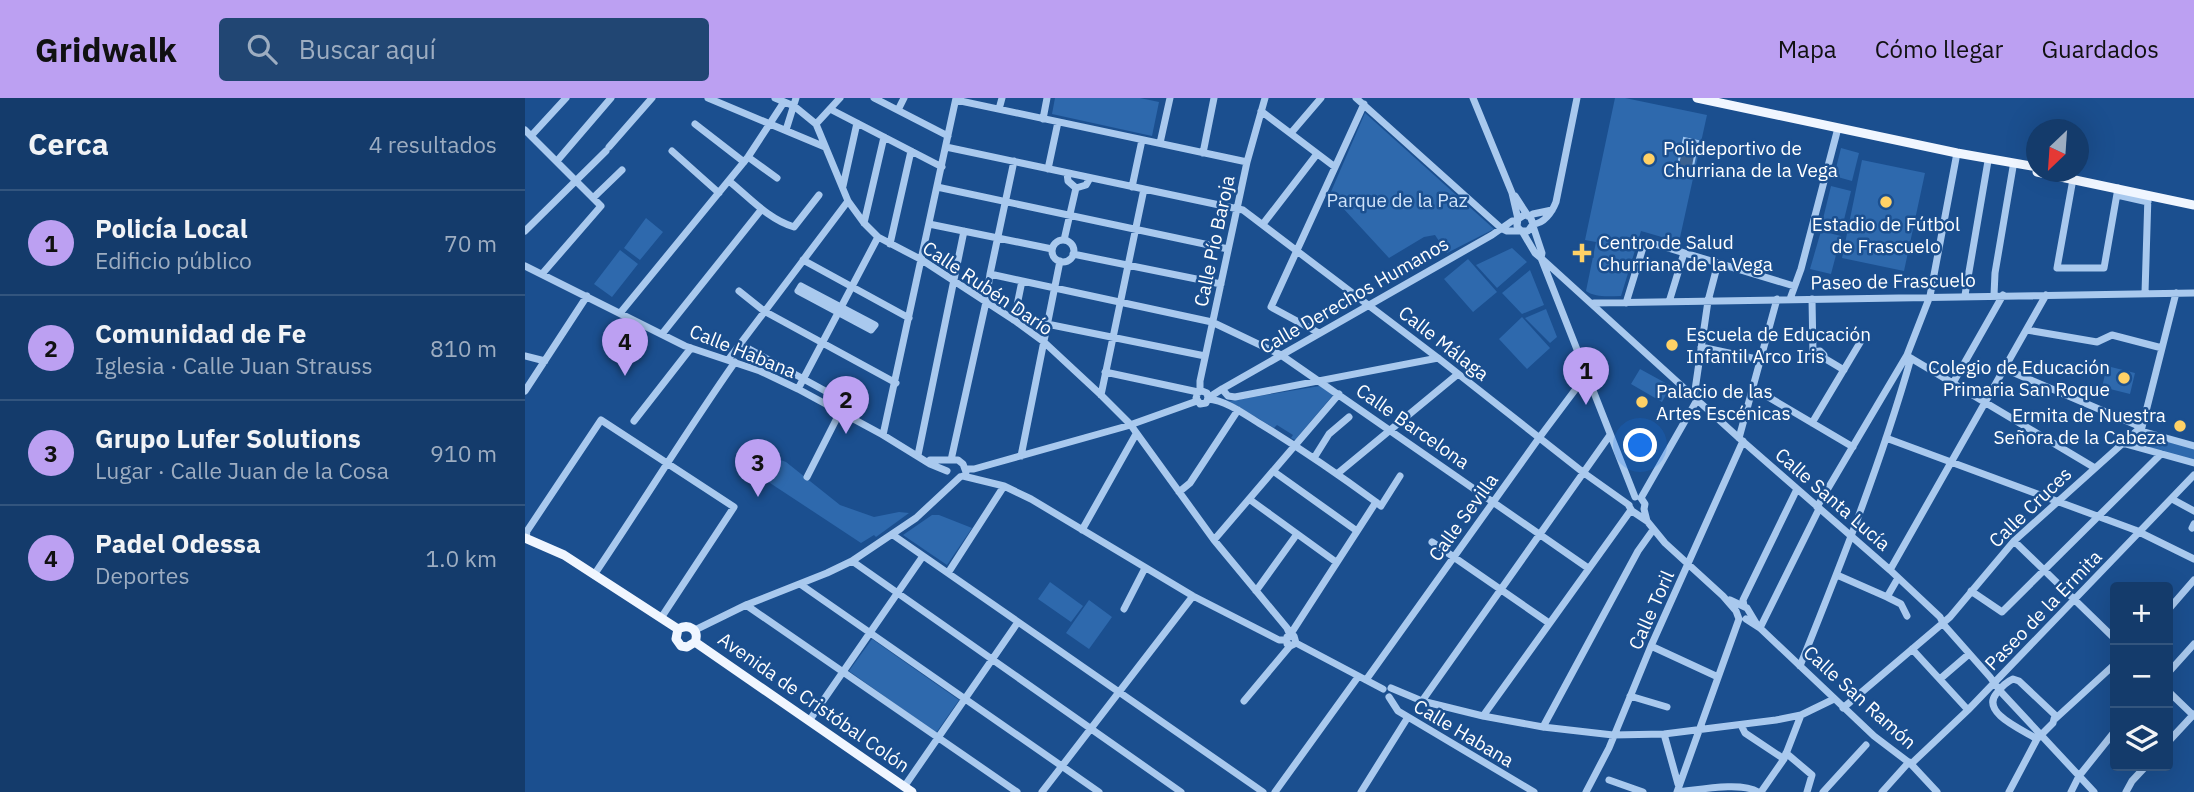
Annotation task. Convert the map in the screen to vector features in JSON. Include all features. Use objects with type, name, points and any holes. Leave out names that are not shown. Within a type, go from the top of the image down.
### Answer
[{"type":"main road","points":[[1697,98],[2026,168]]},
{"type":"main road","points":[[1973,156],[2026,169]]},
{"type":"main road","points":[[2089,178],[2192,201]]},
{"type":"main road","points":[[2089,179],[2093,179]]},
{"type":"main road","points":[[2076,182],[2148,198],[2192,201]]},
{"type":"main road","points":[[526,538],[555,550],[678,629]]},
{"type":"main road","points":[[690,626],[695,630],[695,642],[687,647],[681,646],[676,639],[678,629],[690,626]]},
{"type":"main road","name":"Avenida de Cristóbal Colón","points":[[695,642],[908,789]]},
{"type":"street","points":[[542,274],[601,206],[528,133],[566,98]]},
{"type":"street","points":[[557,162],[611,98]]},
{"type":"street","points":[[525,231],[608,149],[652,98]]},
{"type":"street","points":[[708,98],[825,147]]},
{"type":"street","points":[[775,98],[784,102],[795,102],[816,124],[839,98]]},
{"type":"street","points":[[874,98],[948,136]]},
{"type":"street","points":[[898,110],[904,98]]},
{"type":"street","points":[[999,109],[1002,98]]},
{"type":"street","points":[[1043,119],[1047,98]]},
{"type":"street","points":[[1160,143],[1169,98]]},
{"type":"street","points":[[1203,153],[1214,98]]},
{"type":"street","name":"Calle Pío Baroja","points":[[1130,424],[1197,401],[1196,397],[1204,395],[1205,356],[1247,162],[1265,98]]},
{"type":"street","points":[[1291,134],[1321,98]]},
{"type":"street","points":[[1356,98],[1501,228],[1507,231],[1528,231],[1531,221]]},
{"type":"street","points":[[1473,98],[1512,193],[1517,226],[1541,258]]},
{"type":"street","points":[[1517,220],[1520,216],[1538,224],[1553,210],[1577,98]]},
{"type":"street","points":[[883,435],[956,99],[1247,162]]},
{"type":"street","points":[[621,312],[746,160],[784,102]]},
{"type":"street","points":[[786,130],[795,102]]},
{"type":"street","points":[[1319,333],[1271,307],[1364,104]]},
{"type":"street","points":[[830,109],[942,167]]},
{"type":"street","points":[[1261,111],[1335,167]]},
{"type":"street","points":[[1048,169],[1058,122]]},
{"type":"street","points":[[842,186],[857,123]]},
{"type":"street","points":[[695,124],[777,178]]},
{"type":"street","name":"Calle Rubén Darío","points":[[816,124],[848,201],[864,223],[878,237],[922,260],[1014,320],[1044,342],[1101,395],[1130,424],[1214,540],[1287,628],[1290,641]]},
{"type":"street","points":[[1790,299],[1838,128]]},
{"type":"street","points":[[864,223],[884,137]]},
{"type":"street","points":[[1132,187],[1142,140]]},
{"type":"street","points":[[946,147],[1237,208]]},
{"type":"street","points":[[672,151],[719,193]]},
{"type":"street","points":[[890,244],[911,151]]},
{"type":"street","points":[[1800,666],[1852,536],[1900,397],[1909,356],[1930,296],[1957,153]]},
{"type":"street","points":[[1263,224],[1317,154]]},
{"type":"street","points":[[1965,295],[1988,161]]},
{"type":"street","points":[[949,486],[949,461],[986,302],[1014,162]]},
{"type":"street","points":[[1994,295],[1994,273],[2013,167]]},
{"type":"street","points":[[593,198],[622,170]]},
{"type":"street","points":[[1067,173],[1068,181],[1076,188]]},
{"type":"street","points":[[1076,188],[1086,185],[1090,178]]},
{"type":"street","points":[[729,181],[761,210],[782,223],[795,227],[819,195]]},
{"type":"street","points":[[2072,182],[2057,268],[2104,268],[2117,192]]},
{"type":"street","points":[[937,187],[1228,249]]},
{"type":"street","points":[[1064,240],[1076,188]]},
{"type":"street","points":[[1101,395],[1144,189]]},
{"type":"street","points":[[1483,716],[1588,568],[1635,509],[1644,502],[1638,498],[1610,435],[1541,258],[1542,253],[1531,221],[1512,193]]},
{"type":"street","points":[[2145,293],[2148,198]]},
{"type":"street","points":[[594,575],[668,463],[740,344],[848,201]]},
{"type":"street","name":"Calle Málaga","points":[[1237,208],[1263,224],[1584,473],[1635,509]]},
{"type":"street","points":[[662,334],[761,210]]},
{"type":"street","points":[[525,216],[534,223]]},
{"type":"street","name":"Calle Derechos Humanos","points":[[1204,395],[1222,389],[1517,220]]},
{"type":"street","points":[[929,224],[1052,249]]},
{"type":"street","points":[[920,457],[964,231]]},
{"type":"street","points":[[798,389],[878,237]]},
{"type":"street","points":[[1064,240],[1073,247],[1073,254],[1069,259],[1060,261],[1055,258],[1052,249],[1055,243],[1064,240]]},
{"type":"street","points":[[1626,303],[1645,241],[1794,286]]},
{"type":"street","points":[[1669,302],[1684,253]]},
{"type":"street","points":[[1073,254],[1221,284]]},
{"type":"street","name":"Calle Santa Lucía","points":[[1541,258],[1890,570],[1943,621],[2039,737]]},
{"type":"street","points":[[803,260],[909,318]]},
{"type":"street","points":[[1021,456],[1060,261]]},
{"type":"street","points":[[1635,509],[1630,500],[1638,498],[1695,398],[1708,301],[1718,263]]},
{"type":"street","name":"Calle Habana","points":[[525,266],[691,348],[759,371],[798,389],[930,464],[949,473],[963,474]]},
{"type":"street","name":"Calle Barcelona","points":[[990,274],[1212,322],[1281,355],[1588,568]]},
{"type":"street","points":[[1014,320],[1023,281]]},
{"type":"street","points":[[801,286],[840,310],[798,291],[801,286]]},
{"type":"street","points":[[739,291],[764,311],[896,383]]},
{"type":"street","points":[[2137,447],[2176,293]]},
{"type":"street","name":"Paseo de Frascuelo","points":[[1593,303],[2194,293]]},
{"type":"street","points":[[1953,383],[2003,295]]},
{"type":"street","points":[[1890,570],[2046,295]]},
{"type":"street","points":[[525,391],[587,296]]},
{"type":"street","name":"Calle Toril","points":[[1586,792],[1688,565],[1741,439],[1777,299]]},
{"type":"street","points":[[1812,299],[1814,357],[1822,360],[1824,358],[1844,370]]},
{"type":"street","points":[[1047,324],[1205,356]]},
{"type":"street","points":[[2027,330],[2097,342],[2112,335],[2162,348]]},
{"type":"street","points":[[1812,423],[1864,336]]},
{"type":"street","points":[[740,344],[838,398],[837,410],[807,477]]},
{"type":"street","points":[[1701,347],[1761,360]]},
{"type":"street","points":[[634,421],[691,348]]},
{"type":"street","points":[[525,356],[545,361]]},
{"type":"street","points":[[1909,356],[2095,467]]},
{"type":"street","points":[[1760,628],[1818,508],[1909,356]]},
{"type":"street","points":[[1222,389],[1227,396],[1235,397],[1438,358]]},
{"type":"street","points":[[2005,369],[2141,429],[2194,446]]},
{"type":"street","points":[[1105,372],[1204,395],[1223,402],[1314,458],[1381,506],[1400,476]]},
{"type":"street","points":[[1337,474],[1458,374]]},
{"type":"street","name":"Calle Sevilla","points":[[1275,792],[1454,557],[1587,374]]},
{"type":"street","points":[[1753,388],[1853,447]]},
{"type":"street","points":[[1886,391],[1900,397]]},
{"type":"street","points":[[1214,540],[1339,394]]},
{"type":"street","points":[[1179,492],[1191,483],[1238,411]]},
{"type":"street","points":[[1314,458],[1329,434],[1349,416]]},
{"type":"street","points":[[526,538],[527,531],[601,420],[734,507],[661,618]]},
{"type":"street","points":[[695,630],[746,605],[852,561],[893,535],[963,474],[1130,424]]},
{"type":"street","name":"Calle Cruces","points":[[1843,708],[1950,617],[2014,541],[2141,429]]},
{"type":"street","points":[[1082,530],[1136,434]]},
{"type":"street","points":[[1422,701],[1610,435]]},
{"type":"street","points":[[1885,438],[2099,516],[2194,559]]},
{"type":"street","points":[[2122,443],[2194,463]]},
{"type":"street","points":[[1971,591],[2002,612],[2161,454]]},
{"type":"street","name":"Calle Habana","points":[[920,457],[933,461],[949,461]]},
{"type":"street","points":[[949,461],[963,464],[963,474]]},
{"type":"street","points":[[1273,471],[1357,531]]},
{"type":"street","points":[[963,474],[1004,486],[1031,499],[1193,596],[1279,640],[1290,641],[1362,679],[1422,701],[1543,727],[1613,735],[1664,734],[1741,725],[1801,715],[1834,699]]},
{"type":"street","name":"Paseo de la Ermita","points":[[1882,792],[1910,763],[1997,686],[2074,600],[2194,475]]},
{"type":"street","points":[[947,573],[1004,486]]},
{"type":"street","points":[[1678,789],[1743,613],[1743,600],[1797,489]]},
{"type":"street","points":[[1249,499],[1336,562]]},
{"type":"street","points":[[2172,499],[2194,511]]},
{"type":"street","points":[[1244,701],[1290,641],[1336,562],[1376,502]]},
{"type":"street","name":"Calle San Ramón","points":[[1635,509],[1688,565],[1760,628],[1874,736],[1910,763],[1937,792]]},
{"type":"street","points":[[1543,727],[1637,551],[1653,530]]},
{"type":"street","points":[[1256,591],[1297,534]]},
{"type":"street","points":[[893,535],[1262,792]]},
{"type":"street","points":[[2014,541],[2110,634]]},
{"type":"street","points":[[1432,542],[1549,622]]},
{"type":"street","points":[[809,721],[923,556]]},
{"type":"street","points":[[852,561],[1181,792]]},
{"type":"street","points":[[1124,608],[1145,568]]},
{"type":"street","points":[[1837,576],[1901,604],[1907,615]]},
{"type":"street","points":[[1888,597],[1898,578]]},
{"type":"street","points":[[2173,604],[2194,580]]},
{"type":"street","points":[[800,584],[1099,792]]},
{"type":"street","points":[[1042,792],[1193,596]]},
{"type":"street","points":[[746,605],[1017,792]]},
{"type":"street","points":[[908,789],[938,737],[1018,622]]},
{"type":"street","points":[[2173,667],[2194,644]]},
{"type":"street","points":[[1651,646],[1718,677]]},
{"type":"street","points":[[1912,649],[1968,710]]},
{"type":"street","points":[[1940,679],[1969,654]]},
{"type":"street","points":[[2009,792],[2039,737],[2110,669]]},
{"type":"street","points":[[2055,719],[2055,715],[2019,681],[2008,680],[1997,686],[1991,702],[2000,716],[2039,737],[2094,792]]},
{"type":"street","name":"Calle Habana","points":[[1387,689],[1383,694],[1398,711],[1531,791]]},
{"type":"street","points":[[1630,696],[1667,707]]},
{"type":"street","points":[[2173,696],[2194,715],[2173,737]]},
{"type":"street","points":[[1678,789],[1754,789],[1760,792],[1785,756],[1801,715]]},
{"type":"street","points":[[1361,792],[1408,717]]},
{"type":"street","points":[[1741,725],[1745,733],[1812,775],[1807,792]]},
{"type":"street","points":[[1664,734],[1678,789]]},
{"type":"street","points":[[2071,792],[2079,776],[2110,737]]},
{"type":"street","points":[[1823,792],[1867,745]]},
{"type":"street","points":[[2126,792],[2141,771]]},
{"type":"street","points":[[1609,779],[1644,792],[1653,792]]},
{"type":"green space","points":[[1055,98],[1140,98],[1159,102],[1152,136],[1052,114]]},
{"type":"green space","name":"Polideportivo de Churriana de la Vega","points":[[1615,98],[1707,115],[1679,242],[1641,231],[1621,296],[1603,296],[1586,291],[1596,242],[1585,240]]},
{"type":"green space","name":"Parque de la Paz","points":[[1365,113],[1494,229],[1447,253],[1435,235],[1424,237],[1389,258],[1330,194]]},
{"type":"green space","points":[[1841,148],[1859,153],[1852,181],[1834,176]]},
{"type":"green space","name":"Estadio de Fútbol de Frascuelo","points":[[1862,160],[1925,173],[1904,271],[1842,258]]},
{"type":"green space","points":[[1831,186],[1851,191],[1842,228],[1822,223]]},
{"type":"green space","points":[[646,218],[663,232],[640,260],[624,248]]},
{"type":"green space","points":[[1821,231],[1841,236],[1831,274],[1810,269]]},
{"type":"green space","points":[[1512,248],[1527,262],[1497,288],[1476,265]]},
{"type":"green space","points":[[620,250],[638,264],[612,297],[594,284]]},
{"type":"green space","points":[[1468,259],[1497,292],[1473,312],[1444,279]]},
{"type":"green space","points":[[1530,270],[1544,305],[1522,314],[1502,293]]},
{"type":"green space","points":[[1546,309],[1557,337],[1550,343],[1525,318]]},
{"type":"green space","points":[[1522,317],[1550,348],[1527,369],[1499,339]]},
{"type":"green space","points":[[2107,366],[2135,373],[2130,394],[2102,387]]},
{"type":"green space","points":[[1640,369],[1671,386],[1662,402],[1631,384]]},
{"type":"green space","points":[[1320,386],[1333,395],[1295,440],[1291,438],[1293,435],[1277,425],[1274,428],[1229,401]]},
{"type":"green space","points":[[2144,434],[2194,449],[2194,461],[2141,446]]},
{"type":"green space","points":[[775,458],[786,462],[840,505],[874,517],[899,512],[909,513],[876,537],[874,535],[861,543],[761,477]]},
{"type":"green space","points":[[932,515],[939,515],[972,528],[947,565],[903,535]]},
{"type":"green space","points":[[1050,582],[1083,606],[1071,622],[1038,599]]},
{"type":"green space","points":[[1089,600],[1112,617],[1089,649],[1066,633]]},
{"type":"green space","points":[[872,639],[959,700],[936,733],[849,671]]},
{"type":"shaded area","points":[[1684,138],[1698,141],[1691,176],[1676,173]]},
{"type":"place","name":"Polideportivo de Churriana de la Vega","points":[[1649,159]]},
{"type":"place","name":"Estadio de Fútbol de Frascuelo","points":[[1886,202]]},
{"type":"place","name":"Centro de Salud Churriana de la Vega","points":[[1582,253]]},
{"type":"place","name":"Escuela de Educación Infantil Arco Iris","points":[[1672,345]]},
{"type":"place","name":"Padel Odessa","points":[[625,376]]},
{"type":"place","name":"Colegio de Educación Primaria San Roque","points":[[2124,378]]},
{"type":"place","name":"Palacio de las Artes Escénicas","points":[[1642,402]]},
{"type":"place","name":"Policía Local","points":[[1586,405]]},
{"type":"place","name":"Ermita de Nuestra Señora de la Cabeza","points":[[2180,426]]},
{"type":"place","name":"Comunidad de Fe","points":[[846,434]]},
{"type":"place","name":"Grupo Lufer Solutions","points":[[758,497]]}]
